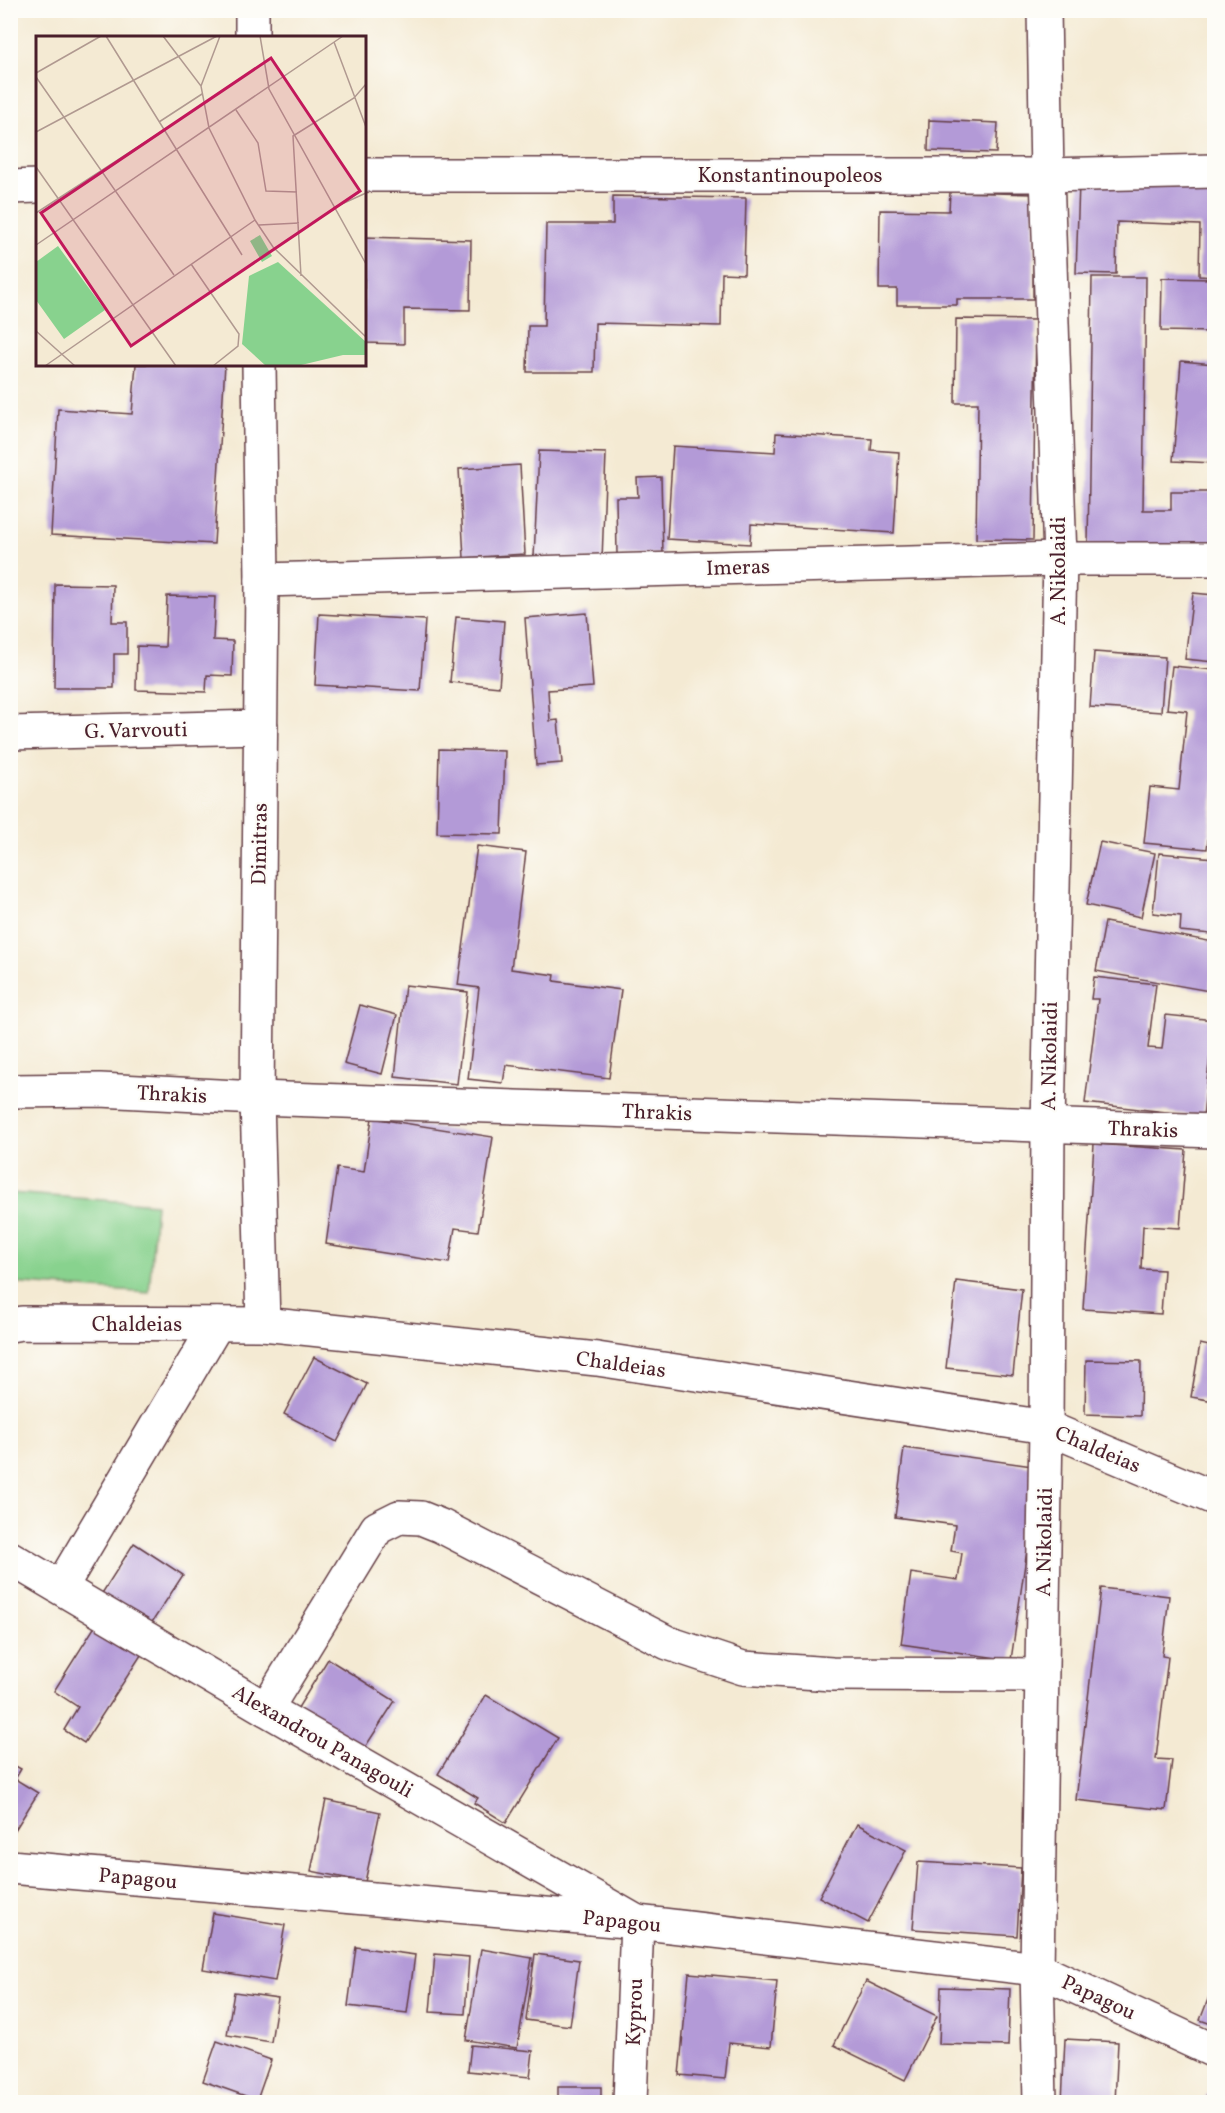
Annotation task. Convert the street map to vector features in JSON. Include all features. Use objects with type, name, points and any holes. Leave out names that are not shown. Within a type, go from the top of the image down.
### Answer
[{"type":"street","points":[[252,10],[252,36]]},
{"type":"street","name":"A. Nikolaidi","points":[[1040,2103],[1037,1969],[1046,1427],[1048,1126],[1060,559],[1047,175],[1044,10]]},
{"type":"street","name":"Konstantinoupoleos","points":[[366,175],[1047,175],[1215,171]]},
{"type":"street","points":[[10,187],[36,186]]},
{"type":"street","name":"Dimitras","points":[[259,366],[262,580],[257,1098],[262,1324]]},
{"type":"street","name":"Imeras","points":[[262,580],[1060,559],[1215,559]]},
{"type":"street","name":"G. Varvouti","points":[[10,733],[261,727]]},
{"type":"street","name":"Thrakis","points":[[10,1091],[100,1090],[257,1098],[1215,1131]]},
{"type":"street","name":"Chaldeias","points":[[10,1325],[22,1323],[262,1324],[597,1359],[1046,1427],[1215,1498]]},
{"type":"street","points":[[61,1587],[217,1324]]},
{"type":"street","points":[[266,1708],[377,1528],[399,1517],[420,1518],[441,1526],[668,1643],[743,1668],[832,1674],[1041,1675]]},
{"type":"street","name":"Alexandrou Panagouli","points":[[10,1558],[637,1922]]},
{"type":"street","name":"Papagou","points":[[10,1867],[637,1922],[1037,1969],[1215,2051]]},
{"type":"street","name":"Kyprou","points":[[630,2103],[637,1922]]},
{"type":"green space","points":[[10,1193],[156,1204],[149,1293],[11,1283]]},
{"type":"building","points":[[929,120],[998,123],[996,153],[928,151]]},
{"type":"building","points":[[1079,183],[1214,187],[1214,277],[1199,276],[1200,225],[1117,222],[1116,274],[1076,273]]},
{"type":"building","points":[[950,192],[1034,194],[1033,299],[957,299],[957,305],[897,305],[897,289],[879,289],[880,210],[949,211]]},
{"type":"building","points":[[613,196],[746,198],[744,274],[722,273],[721,326],[595,323],[594,372],[527,372],[528,326],[544,326],[546,224],[613,224]]},
{"type":"building","points":[[366,237],[471,240],[470,310],[404,309],[404,344],[366,343]]},
{"type":"building","points":[[1092,277],[1146,277],[1143,510],[1171,510],[1171,492],[1214,492],[1214,547],[1088,545]]},
{"type":"building","points":[[1162,278],[1214,279],[1214,332],[1161,331]]},
{"type":"building","points":[[956,319],[1036,320],[1033,540],[976,539],[978,403],[955,403]]},
{"type":"building","points":[[1181,361],[1214,364],[1214,463],[1173,461]]},
{"type":"building","points":[[136,366],[225,366],[214,544],[51,535],[58,409],[132,414]]},
{"type":"building","points":[[776,433],[872,439],[871,450],[899,452],[894,533],[751,524],[750,544],[667,539],[673,446],[775,452]]},
{"type":"building","points":[[539,451],[606,453],[602,560],[534,557]]},
{"type":"building","points":[[520,465],[525,554],[464,558],[459,469]]},
{"type":"building","points":[[661,477],[663,554],[617,555],[616,497],[638,497],[637,478]]},
{"type":"building","points":[[55,584],[113,585],[112,622],[127,622],[127,654],[114,654],[114,688],[54,688]]},
{"type":"building","points":[[1193,593],[1214,595],[1214,662],[1185,659]]},
{"type":"building","points":[[167,596],[215,597],[213,640],[233,641],[232,676],[207,675],[206,692],[136,690],[137,646],[165,647]]},
{"type":"building","points":[[587,613],[593,687],[548,690],[550,721],[558,720],[562,763],[536,765],[525,618]]},
{"type":"building","points":[[319,614],[425,620],[420,691],[315,685]]},
{"type":"building","points":[[456,617],[504,621],[499,687],[450,682]]},
{"type":"building","points":[[1094,652],[1165,657],[1161,712],[1090,707]]},
{"type":"building","points":[[1172,666],[1214,670],[1214,787],[1207,849],[1144,843],[1150,787],[1179,790],[1187,711],[1167,709]]},
{"type":"building","points":[[439,749],[505,751],[502,834],[437,833]]},
{"type":"building","points":[[1100,842],[1155,853],[1141,917],[1086,905]]},
{"type":"building","points":[[477,846],[526,852],[511,969],[555,975],[554,981],[621,990],[609,1078],[506,1065],[503,1083],[468,1079],[479,988],[458,985]]},
{"type":"building","points":[[1159,853],[1214,858],[1211,934],[1180,931],[1181,916],[1153,913]]},
{"type":"building","points":[[1105,922],[1214,942],[1214,961],[1209,991],[1096,971]]},
{"type":"building","points":[[1094,977],[1156,984],[1148,1048],[1162,1049],[1166,1015],[1214,1020],[1203,1116],[1085,1103],[1098,999],[1091,999]]},
{"type":"building","points":[[405,985],[468,992],[457,1084],[395,1077]]},
{"type":"building","points":[[360,1005],[397,1015],[382,1074],[344,1064]]},
{"type":"building","points":[[372,1118],[493,1137],[478,1231],[455,1228],[449,1263],[326,1244],[337,1168],[364,1172]]},
{"type":"building","points":[[1094,1144],[1186,1150],[1180,1228],[1143,1226],[1141,1269],[1164,1270],[1161,1314],[1083,1309]]},
{"type":"building","points":[[956,1281],[1022,1289],[1013,1375],[946,1368]]},
{"type":"building","points":[[1200,1344],[1214,1347],[1214,1401],[1191,1397]]},
{"type":"building","points":[[314,1357],[367,1384],[337,1442],[284,1414]]},
{"type":"building","points":[[1086,1360],[1141,1361],[1140,1416],[1085,1414]]},
{"type":"building","points":[[904,1448],[1039,1467],[1011,1660],[901,1644],[911,1573],[958,1580],[962,1553],[951,1551],[955,1525],[895,1517]]},
{"type":"building","points":[[134,1543],[183,1575],[147,1630],[99,1598]]},
{"type":"building","points":[[1101,1588],[1169,1596],[1162,1656],[1168,1657],[1156,1759],[1172,1760],[1166,1810],[1076,1800]]},
{"type":"building","points":[[97,1623],[143,1652],[84,1743],[64,1730],[78,1707],[54,1691]]},
{"type":"building","points":[[328,1659],[395,1701],[362,1752],[296,1711]]},
{"type":"building","points":[[486,1695],[558,1738],[506,1823],[474,1803],[478,1798],[438,1774]]},
{"type":"building","points":[[10,1763],[21,1769],[15,1779],[38,1793],[10,1838]]},
{"type":"building","points":[[326,1800],[380,1812],[365,1882],[311,1871]]},
{"type":"building","points":[[857,1824],[906,1850],[868,1923],[819,1897]]},
{"type":"building","points":[[918,1862],[1021,1868],[1017,1936],[913,1929]]},
{"type":"building","points":[[213,1913],[285,1925],[275,1981],[203,1969]]},
{"type":"building","points":[[356,1947],[415,1955],[407,2013],[348,2006]]},
{"type":"building","points":[[481,1949],[532,1958],[517,2048],[466,2040]]},
{"type":"building","points":[[435,1954],[469,1957],[465,2014],[430,2012]]},
{"type":"building","points":[[535,1954],[579,1960],[570,2026],[526,2020]]},
{"type":"building","points":[[689,1973],[777,1981],[771,2047],[729,2043],[725,2079],[679,2075]]},
{"type":"building","points":[[866,1981],[937,2016],[905,2080],[834,2045]]},
{"type":"building","points":[[1214,1984],[1214,2025],[1200,2020]]},
{"type":"building","points":[[941,1987],[1010,1989],[1008,2046],[939,2044]]},
{"type":"building","points":[[234,1992],[278,1998],[271,2042],[227,2035]]},
{"type":"building","points":[[1065,2039],[1118,2042],[1115,2102],[1062,2102]]},
{"type":"building","points":[[217,2041],[271,2060],[257,2100],[203,2081]]},
{"type":"building","points":[[471,2045],[533,2051],[530,2077],[468,2071]]},
{"type":"building","points":[[558,2087],[601,2087],[601,2102],[558,2102]]},
{"type":"building","points":[[1211,2088],[1214,2090],[1214,2102],[1203,2102]]}]
